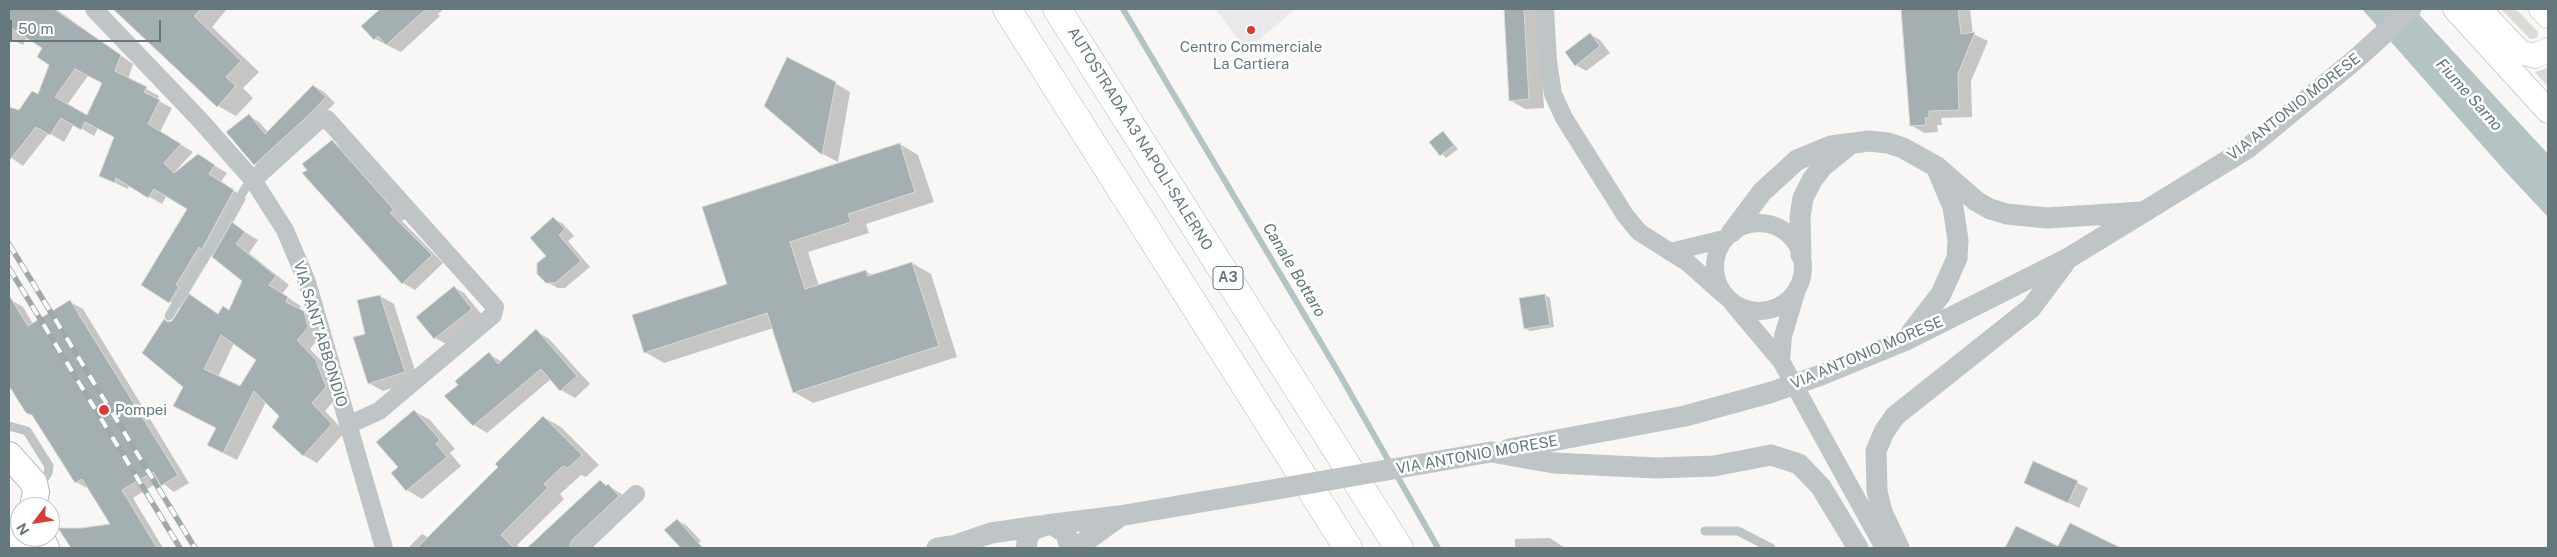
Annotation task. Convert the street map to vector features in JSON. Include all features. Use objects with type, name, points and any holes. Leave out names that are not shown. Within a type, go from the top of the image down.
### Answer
[{"type":"highway","points":[[1007,9],[1348,548]]},
{"type":"highway","name":"AUTOSTRADA A3 NAPOLI-SALERNO","points":[[1057,9],[1399,548]]},
{"type":"main road","points":[[2454,9],[2481,35],[2548,111]]},
{"type":"main road","points":[[2472,9],[2481,35],[2520,52],[2535,56],[2548,50]]},
{"type":"main road","points":[[2479,9],[2520,52]]},
{"type":"main road","points":[[2541,9],[2548,16]]},
{"type":"main road","points":[[9,456],[28,475],[31,497]]},
{"type":"main road","points":[[9,531],[26,548]]},
{"type":"street","name":"VIA SANT'ABBONDIO","points":[[94,9],[200,120],[253,180],[285,230],[307,282],[384,548]]},
{"type":"street","points":[[1546,9],[1548,61],[1553,94],[1564,118],[1625,215],[1639,232],[1699,272],[1729,299],[1744,309],[1768,311],[1780,307],[1797,290]]},
{"type":"street","name":"VIA ANTONIO MORESE","points":[[955,547],[991,533],[1119,516],[1491,452],[1685,416],[1769,393],[1821,375],[1906,340],[2067,259],[2145,212],[2248,148],[2356,59],[2411,9]]},
{"type":"street","points":[[253,180],[317,122],[327,119],[495,307],[493,316],[379,411],[348,425]]},
{"type":"street","points":[[1898,548],[1781,361],[1718,285],[1715,273],[1716,256],[1728,236],[1762,192],[1797,160],[1831,146],[1852,143],[1888,143],[1903,148],[1937,167],[1976,201],[1990,209],[2007,214],[2048,218],[2145,212]]},
{"type":"street","points":[[1781,361],[1786,324],[1803,273],[1800,217],[1803,198],[1812,180],[1823,166],[1852,143]]},
{"type":"street","points":[[1906,340],[1941,294],[1957,258],[1958,240],[1953,208],[1937,167]]},
{"type":"street","points":[[1670,252],[1728,236],[1755,223],[1773,225],[1789,234],[1801,255]]},
{"type":"street","points":[[1898,548],[1882,512],[1877,491],[1876,450],[1884,432],[1894,416],[2031,308],[2067,259]]},
{"type":"street","points":[[1491,452],[1554,463],[1657,468],[1714,466],[1771,455],[1799,464],[1821,487],[1858,548]]},
{"type":"street","points":[[579,548],[636,494]]},
{"type":"street","name":"VIA ANTONIO MORESE","points":[[1076,548],[1119,516]]},
{"type":"street","points":[[1026,548],[1028,536],[1042,526],[1053,525],[1066,533],[1070,548]]},
{"type":"lane","points":[[169,316],[246,187],[253,180]]},
{"type":"lane","points":[[9,426],[27,431],[49,466],[48,473],[36,497]]},
{"type":"lane","points":[[1705,531],[1738,531],[1771,548]]},
{"type":"shaded area","name":"Centro Commerciale La Cartiera","points":[[1216,9],[1295,9],[1246,51]]},
{"type":"shaded area","points":[[2501,9],[2516,9],[2538,32],[2537,38],[2530,39]]},
{"type":"shaded area","points":[[2548,68],[2548,87],[2535,72]]},
{"type":"water","name":"Fiume Sarno","points":[[2362,9],[2414,9],[2548,154],[2548,217],[2504,170]]},
{"type":"building","points":[[9,9],[54,9],[121,55],[115,71],[147,87],[144,92],[160,100],[148,124],[181,144],[164,163],[174,173],[198,154],[215,165],[209,174],[234,190],[202,249],[199,247],[176,285],[179,287],[169,303],[141,285],[187,209],[154,189],[148,198],[116,178],[115,183],[99,176],[114,137],[85,122],[81,130],[61,118],[50,135],[36,127],[9,161],[9,107],[19,110],[32,91],[38,94],[49,65],[37,57],[42,48],[9,27]],"holes":[[[75,69],[102,83],[87,115],[55,97]]]},
{"type":"building","points":[[113,9],[201,9],[194,16],[241,61],[226,77],[236,86],[217,107]]},
{"type":"building","points":[[380,9],[426,9],[386,45],[378,36],[374,40],[361,26]]},
{"type":"building","points":[[1504,9],[1524,9],[1529,99],[1509,101]]},
{"type":"building","points":[[1901,9],[1958,9],[1961,34],[1975,32],[1958,74],[1959,110],[1929,111],[1929,118],[1925,118],[1926,125],[1910,126]]},
{"type":"building","points":[[1590,33],[1600,46],[1575,66],[1565,52]]},
{"type":"building","points":[[787,57],[836,82],[822,155],[764,106]]},
{"type":"building","points":[[313,85],[326,97],[254,165],[226,132],[249,114],[265,134]]},
{"type":"building","points":[[1443,131],[1454,145],[1440,156],[1429,142]]},
{"type":"building","points":[[332,140],[394,210],[390,213],[432,255],[402,284],[302,173],[307,170],[302,164]]},
{"type":"building","points":[[900,143],[915,192],[848,214],[851,222],[790,242],[805,289],[866,270],[868,276],[912,262],[939,346],[793,393],[767,313],[644,353],[632,315],[727,284],[702,207]]},
{"type":"building","points":[[553,217],[565,229],[559,235],[581,261],[555,283],[546,283],[537,274],[537,263],[546,256],[530,238]]},
{"type":"building","points":[[232,222],[245,232],[236,244],[276,276],[269,285],[288,297],[286,302],[304,311],[308,328],[297,340],[316,360],[326,387],[312,403],[332,424],[303,456],[272,427],[279,416],[254,391],[223,453],[207,445],[216,428],[173,406],[183,387],[142,353],[164,319],[168,322],[172,321],[189,294],[218,314],[223,306],[229,310],[242,281],[212,257]],"holes":[[[221,335],[256,360],[240,386],[204,369]]]},
{"type":"building","points":[[454,286],[472,309],[434,339],[416,317]]},
{"type":"building","points":[[1545,294],[1550,325],[1524,329],[1519,298]]},
{"type":"building","points":[[9,295],[28,326],[70,300],[178,475],[161,486],[153,472],[122,490],[157,548],[71,548],[60,528],[82,528],[110,524],[82,479],[75,483],[32,415],[26,413],[9,386]]},
{"type":"building","points":[[380,295],[405,372],[368,384],[353,337],[365,334],[357,300]]},
{"type":"building","points":[[536,329],[577,376],[560,391],[541,369],[473,426],[444,396],[458,385],[455,381],[489,352],[498,364]]},
{"type":"building","points":[[414,410],[440,440],[436,444],[447,457],[406,491],[391,473],[398,467],[376,442]]},
{"type":"building","points":[[543,416],[582,455],[568,468],[563,466],[544,484],[548,488],[501,535],[514,548],[417,548],[498,467],[495,464]]},
{"type":"building","points":[[2033,461],[2078,481],[2068,503],[2024,483]]},
{"type":"building","points":[[600,480],[606,486],[608,484],[619,496],[572,540],[569,548],[527,548]]},
{"type":"building","points":[[677,519],[703,548],[681,548],[664,530]]},
{"type":"building","points":[[2070,523],[2121,548],[2005,548],[2016,526],[2058,546]]},
{"type":"waterway","name":"Canale Bottaro","points":[[1123,9],[1340,375],[1438,548]]},
{"type":"railway","points":[[9,244],[195,548]]},
{"type":"railway","points":[[9,268],[180,548]]},
{"type":"place","name":"Centro Commerciale La Cartiera","points":[[1251,30]]},
{"type":"place","name":"Pompei","points":[[104,410]]}]
